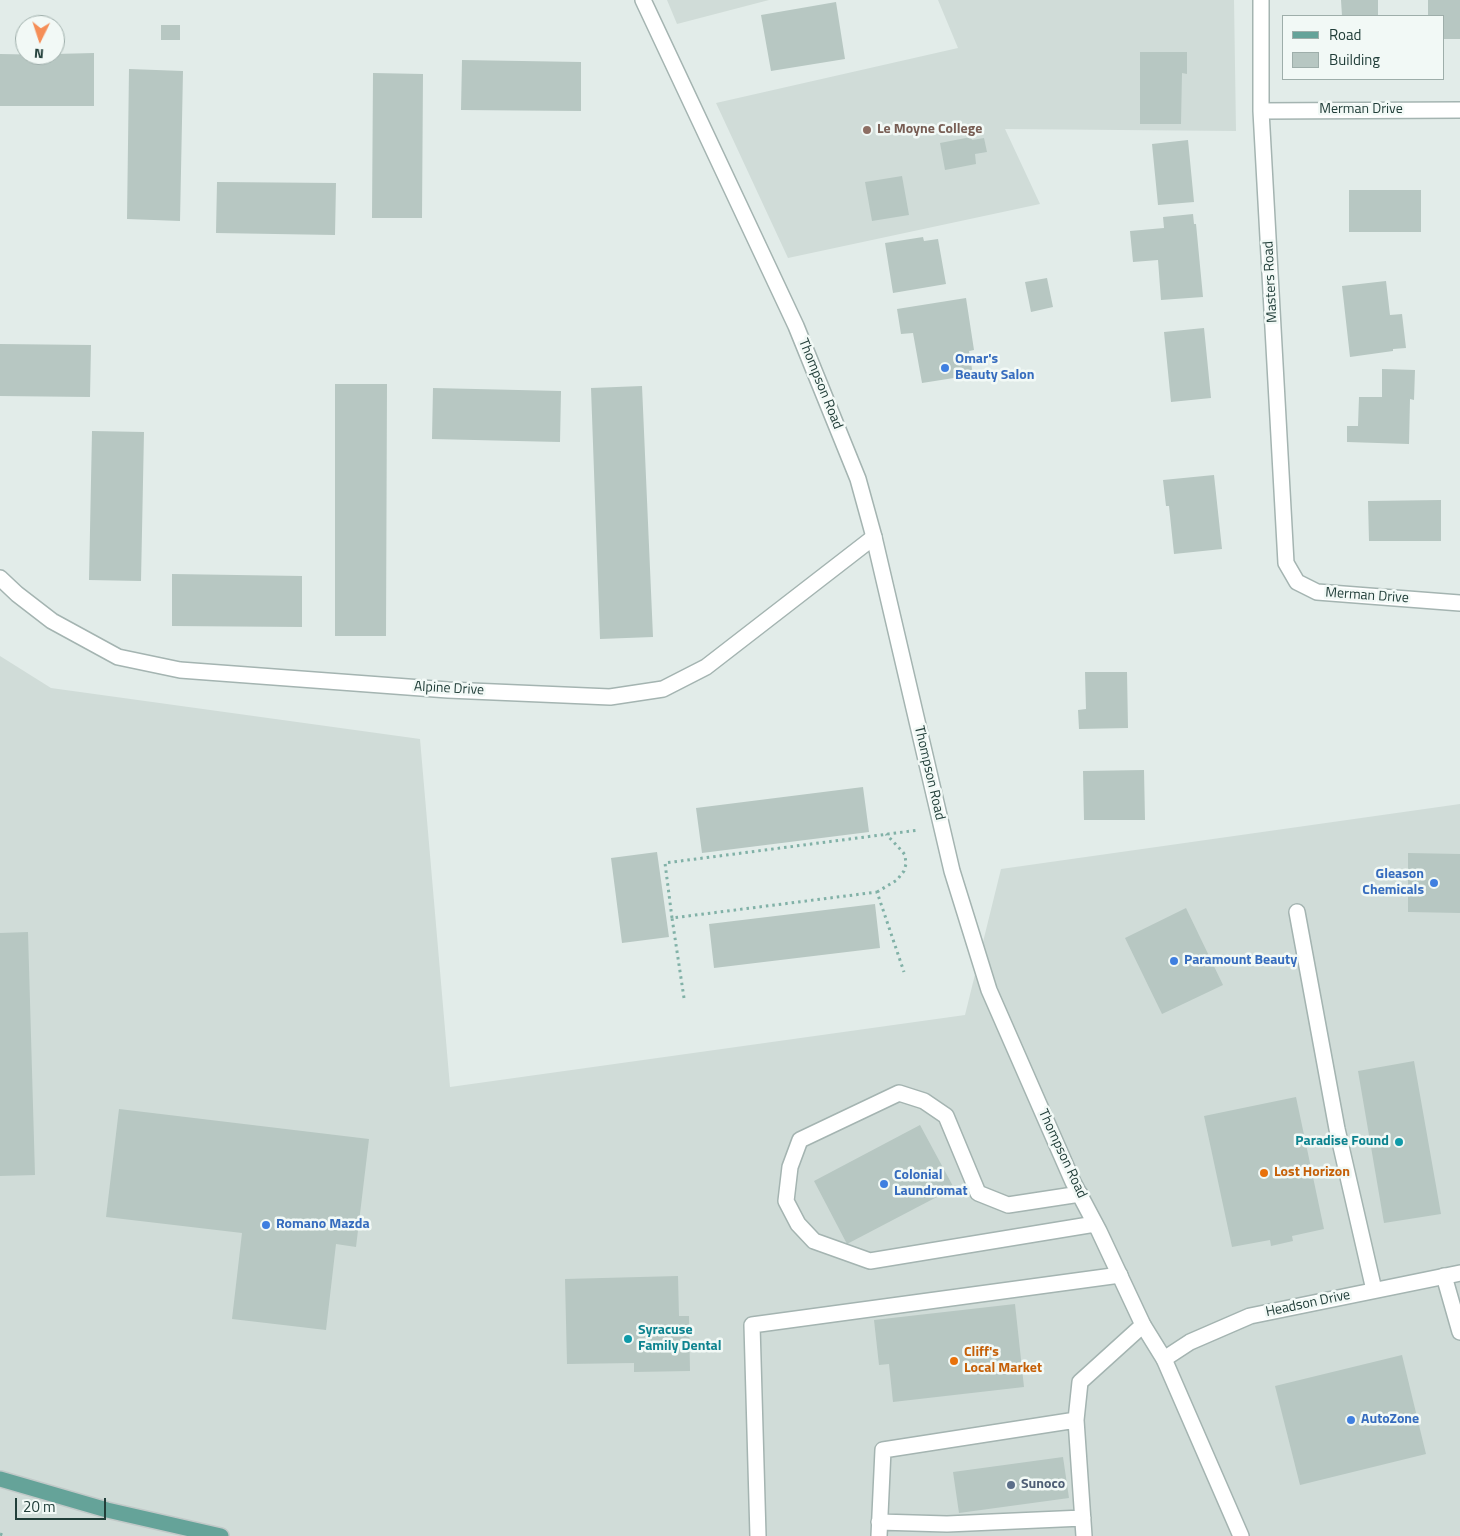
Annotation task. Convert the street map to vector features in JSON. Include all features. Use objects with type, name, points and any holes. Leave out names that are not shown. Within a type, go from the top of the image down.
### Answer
[{"type":"main road","points":[[0,1479],[108,1510],[221,1536]]},
{"type":"street","name":"Thompson Road","points":[[643,0],[796,326],[858,479],[874,537],[952,872],[989,990],[1080,1194],[1143,1325],[1164,1359],[1241,1536]]},
{"type":"street","name":"Masters Road","points":[[1261,0],[1261,111],[1286,563]]},
{"type":"street","name":"Merman Drive","points":[[1261,111],[1460,110]]},
{"type":"street","name":"Alpine Drive","points":[[0,578],[52,621],[118,657],[180,670],[448,690],[610,697],[662,688],[706,667],[874,537]]},
{"type":"street","name":"Merman Drive","points":[[1286,563],[1297,582],[1317,592],[1460,603]]},
{"type":"street","points":[[1297,912],[1337,1129],[1374,1290]]},
{"type":"street","points":[[1080,1194],[1008,1205],[978,1193],[946,1116],[924,1101],[898,1093],[800,1140],[790,1167],[786,1202],[798,1224],[814,1241],[870,1260],[1095,1224]]},
{"type":"street","name":"Headson Drive","points":[[1164,1359],[1190,1342],[1250,1316],[1460,1272]]},
{"type":"street","points":[[758,1536],[752,1325],[1120,1275]]},
{"type":"street","points":[[1444,1276],[1460,1332]]},
{"type":"street","points":[[1084,1536],[1076,1420],[1080,1382],[1143,1325]]},
{"type":"street","points":[[1076,1420],[883,1450],[879,1529],[1083,1518]]},
{"type":"path","points":[[684,998],[665,863],[942,827]]},
{"type":"path","points":[[672,918],[876,892],[897,880],[904,871],[906,864],[905,855],[886,834]]},
{"type":"path","points":[[876,892],[904,972]]},
{"type":"path","points":[[0,1534],[5,1536]]},
{"type":"shaded area","points":[[667,0],[769,0],[677,24]]},
{"type":"shaded area","name":"Le Moyne College","points":[[938,0],[1234,0],[1236,131],[1005,129],[1040,204],[788,258],[716,103],[958,48]]},
{"type":"shaded area","points":[[0,656],[51,688],[420,739],[450,1087],[965,1015],[1001,869],[1460,804],[1460,1536],[0,1536]]},
{"type":"building","points":[[1341,0],[1378,0],[1378,15],[1342,15]]},
{"type":"building","points":[[1428,0],[1460,0],[1460,39],[1445,39],[1445,15],[1428,15]]},
{"type":"building","points":[[836,2],[845,59],[771,71],[761,15]]},
{"type":"building","points":[[161,25],[180,25],[180,40],[161,40]]},
{"type":"building","points":[[1140,52],[1187,52],[1187,74],[1182,73],[1181,124],[1140,124]]},
{"type":"building","points":[[94,53],[94,106],[0,106],[0,54],[15,54],[15,65],[65,65],[65,54]]},
{"type":"building","points":[[462,60],[581,62],[581,111],[461,110]]},
{"type":"building","points":[[129,69],[183,71],[180,221],[127,219]]},
{"type":"building","points":[[373,73],[423,74],[422,218],[372,218]]},
{"type":"building","points":[[971,137],[972,140],[984,138],[987,152],[975,154],[976,164],[945,170],[940,143]]},
{"type":"building","points":[[1188,140],[1194,202],[1158,205],[1152,144]]},
{"type":"building","points":[[902,176],[909,215],[872,221],[865,182]]},
{"type":"building","points":[[217,182],[336,183],[335,235],[216,233]]},
{"type":"building","points":[[1349,190],[1421,190],[1421,232],[1349,232]]},
{"type":"building","points":[[1193,214],[1194,224],[1196,224],[1203,297],[1161,300],[1158,260],[1133,262],[1130,231],[1164,228],[1163,217]]},
{"type":"building","points":[[923,237],[924,241],[938,239],[946,284],[893,293],[885,243]]},
{"type":"building","points":[[1047,278],[1053,307],[1031,312],[1025,282]]},
{"type":"building","points":[[1386,281],[1390,315],[1402,314],[1406,348],[1350,357],[1342,286]]},
{"type":"building","points":[[966,298],[974,350],[969,351],[973,375],[922,383],[913,333],[901,334],[897,309]]},
{"type":"building","points":[[1204,328],[1211,398],[1171,402],[1164,332]]},
{"type":"building","points":[[0,344],[91,345],[90,397],[0,396]]},
{"type":"building","points":[[1382,369],[1415,370],[1414,400],[1410,399],[1409,444],[1347,442],[1347,426],[1358,426],[1359,397],[1382,397]]},
{"type":"building","points":[[335,384],[387,384],[386,636],[335,636]]},
{"type":"building","points":[[642,386],[653,637],[600,639],[591,388]]},
{"type":"building","points":[[433,388],[561,391],[560,442],[432,439]]},
{"type":"building","points":[[92,431],[144,432],[141,581],[89,580]]},
{"type":"building","points":[[1214,475],[1222,549],[1174,554],[1169,506],[1166,506],[1163,480]]},
{"type":"building","points":[[1441,500],[1441,541],[1369,541],[1368,501]]},
{"type":"building","points":[[172,574],[302,576],[302,627],[172,626]]},
{"type":"building","points":[[1085,672],[1127,672],[1128,728],[1079,729],[1078,710],[1086,709]]},
{"type":"building","points":[[1144,770],[1145,820],[1084,820],[1083,771]]},
{"type":"building","points":[[863,787],[869,832],[702,853],[696,808]]},
{"type":"building","points":[[657,852],[669,937],[622,943],[611,858]]},
{"type":"building","name":"Gleason Chemicals","points":[[1408,853],[1460,854],[1460,913],[1408,912]]},
{"type":"building","points":[[875,904],[880,948],[714,968],[709,924]]},
{"type":"building","name":"Paramount Beauty","points":[[1186,908],[1223,985],[1162,1014],[1125,938]]},
{"type":"building","points":[[28,932],[35,1175],[0,1176],[0,933]]},
{"type":"building","name":"Paradise Found","points":[[1414,1061],[1441,1214],[1384,1223],[1358,1071]]},
{"type":"building","name":"Lost Horizon","points":[[1296,1097],[1324,1229],[1292,1236],[1293,1241],[1271,1246],[1270,1240],[1232,1247],[1204,1116]]},
{"type":"building","name":"Romano Mazda","points":[[119,1109],[369,1139],[356,1247],[336,1244],[326,1330],[232,1319],[242,1233],[106,1217]]},
{"type":"building","name":"Colonial Laundromat","points":[[920,1125],[954,1188],[847,1244],[814,1181]]},
{"type":"building","name":"Syracuse Family Dental","points":[[678,1276],[679,1316],[689,1316],[690,1371],[634,1372],[634,1363],[567,1364],[565,1279]]},
{"type":"building","points":[[1015,1304],[1024,1387],[893,1402],[889,1364],[879,1365],[874,1320]]},
{"type":"building","name":"AutoZone","points":[[1402,1355],[1426,1454],[1300,1485],[1275,1386]]},
{"type":"building","name":"Sunoco","points":[[1063,1457],[1069,1498],[959,1513],[953,1472]]},
{"type":"place","name":"Le Moyne College","points":[[867,130]]},
{"type":"place","name":"Omar's Beauty Salon","points":[[945,368]]},
{"type":"place","name":"Gleason Chemicals","points":[[1434,883]]},
{"type":"place","name":"Paramount Beauty","points":[[1174,961]]},
{"type":"place","name":"Paradise Found","points":[[1399,1142]]},
{"type":"place","name":"Lost Horizon","points":[[1264,1173]]},
{"type":"place","name":"Colonial Laundromat","points":[[884,1184]]},
{"type":"place","name":"Romano Mazda","points":[[266,1225]]},
{"type":"place","name":"Syracuse Family Dental","points":[[628,1339]]},
{"type":"place","name":"Cliff's Local Market","points":[[954,1361]]},
{"type":"place","name":"AutoZone","points":[[1351,1420]]},
{"type":"place","name":"Sunoco","points":[[1011,1485]]}]
